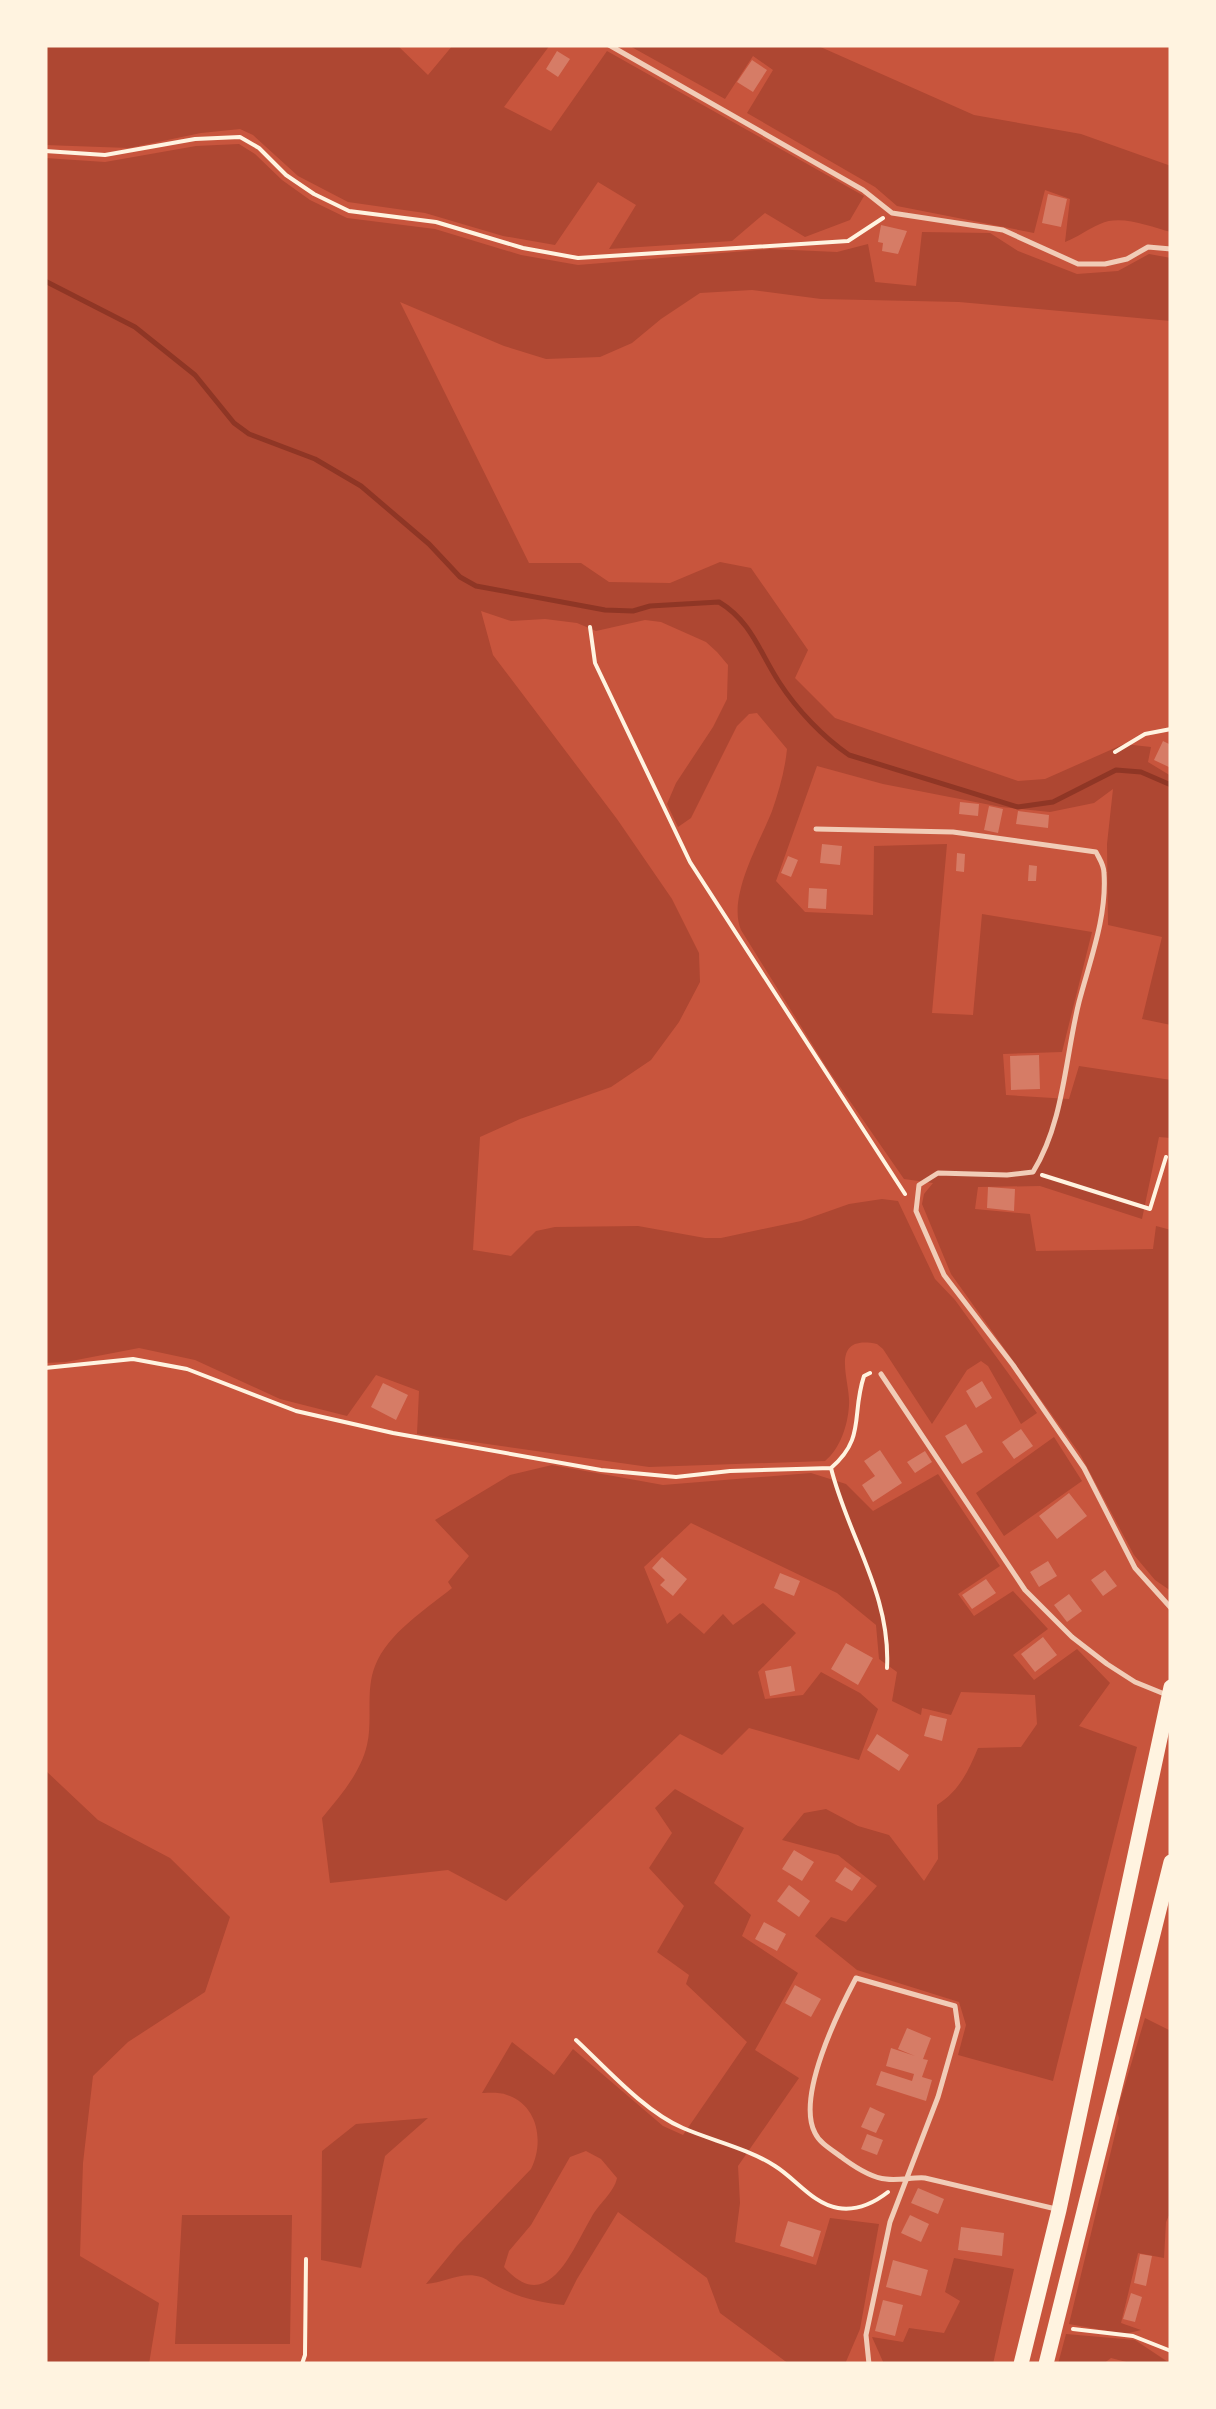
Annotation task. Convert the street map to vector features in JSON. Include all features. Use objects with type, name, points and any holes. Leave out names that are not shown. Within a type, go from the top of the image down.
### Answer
[{"type":"main road","points":[[1022,2364],[1170,1693]]},
{"type":"main road","points":[[1046,2364],[1170,1872]]},
{"type":"lane","points":[[609,45],[863,190],[892,213],[1003,230],[1078,264],[1126,259],[1148,247],[1171,249]]},
{"type":"lane","points":[[816,828],[953,832],[1096,852],[1105,876],[1100,924],[1053,1131],[1033,1172],[938,1173],[919,1185],[916,1210],[944,1275],[1014,1364],[1084,1468],[1135,1568],[1171,1608]]},
{"type":"lane","points":[[882,1374],[1026,1590],[1072,1637],[1107,1664],[1135,1682],[1170,1693]]},
{"type":"lane","points":[[869,2364],[866,2335],[890,2222],[908,2177],[938,2097],[958,2027],[955,2006],[856,1978],[828,2038],[810,2098],[811,2124],[817,2139],[854,2166],[885,2180],[908,2177],[925,2178],[1059,2210]]},
{"type":"path","points":[[45,151],[105,155],[240,137],[314,194],[349,211],[436,222],[523,248],[578,258],[848,241],[892,213]]},
{"type":"path","points":[[590,627],[595,664],[690,862],[916,1210]]},
{"type":"path","points":[[1115,752],[1146,734],[1171,729]]},
{"type":"path","points":[[1033,1172],[1150,1209],[1166,1158]]},
{"type":"path","points":[[45,1368],[133,1359],[187,1369],[296,1412],[601,1470],[676,1477],[730,1470],[831,1468],[853,1446],[864,1376],[882,1374]]},
{"type":"path","points":[[831,1468],[838,1498],[882,1604],[888,1639],[887,1668]]},
{"type":"path","points":[[576,2040],[669,2120],[760,2157],[801,2184],[818,2201],[838,2208],[854,2208],[875,2202],[908,2177]]},
{"type":"path","points":[[302,2364],[306,2259]]},
{"type":"path","points":[[1054,2323],[1133,2336],[1171,2351]]},
{"type":"shaded area","points":[[45,45],[397,45],[428,75],[453,45],[550,45],[504,107],[551,131],[607,51],[864,196],[850,220],[805,237],[765,213],[732,241],[609,249],[636,205],[598,182],[555,245],[503,236],[425,213],[348,202],[298,176],[253,135],[240,129],[129,148],[45,145]]},
{"type":"shaded area","points":[[628,45],[816,45],[974,115],[1081,134],[1171,166],[1171,232],[1117,220],[1065,242],[1070,199],[1045,190],[1034,233],[897,206],[875,187],[747,113],[773,70],[753,56],[725,99]]},
{"type":"shaded area","points":[[239,144],[310,200],[347,218],[435,229],[521,255],[578,265],[770,249],[837,252],[868,244],[875,282],[916,286],[922,232],[990,233],[1018,251],[1077,274],[1118,271],[1149,254],[1171,258],[1171,321],[959,302],[821,299],[752,290],[700,293],[632,343],[600,357],[546,359],[504,346],[400,302],[529,563],[581,563],[609,582],[670,583],[720,562],[751,568],[808,650],[795,678],[835,718],[1018,781],[1045,779],[1124,744],[1151,747],[1148,762],[1171,776],[1171,1025],[1142,1019],[1162,937],[1108,925],[1107,844],[1113,789],[1094,803],[1050,812],[1001,807],[883,784],[817,766],[776,881],[805,912],[873,915],[874,846],[947,844],[932,1013],[973,1015],[982,914],[1092,932],[1062,1052],[1003,1054],[1006,1095],[1069,1099],[1079,1066],[1171,1080],[1171,1138],[1159,1137],[1142,1219],[1040,1186],[978,1187],[975,1209],[1030,1214],[1036,1251],[1153,1249],[1156,1226],[1171,1230],[1171,1591],[1155,1580],[1134,1555],[1080,1454],[951,1274],[922,1204],[933,1183],[904,1179],[827,1068],[741,930],[741,886],[775,803],[787,749],[757,713],[749,714],[737,726],[691,818],[678,827],[667,804],[727,699],[728,665],[706,642],[661,622],[645,620],[596,631],[577,623],[545,619],[511,621],[481,611],[493,655],[672,899],[699,953],[700,982],[679,1022],[651,1060],[611,1087],[480,1137],[473,1250],[511,1256],[536,1231],[555,1227],[638,1226],[721,1238],[801,1221],[849,1204],[898,1201],[935,1279],[955,1300],[1037,1413],[1021,1424],[988,1366],[981,1361],[967,1370],[932,1424],[883,1349],[877,1344],[862,1343],[852,1346],[847,1353],[847,1420],[839,1443],[825,1461],[649,1467],[417,1434],[419,1391],[376,1375],[347,1416],[280,1399],[195,1360],[139,1348],[45,1363],[45,158],[105,162],[196,146]]},
{"type":"shaded area","points":[[1054,1437],[1082,1481],[1004,1536],[976,1493]]},
{"type":"shaded area","points":[[552,1465],[663,1485],[811,1473],[846,1484],[873,1511],[938,1474],[1000,1566],[958,1594],[974,1616],[1013,1591],[1048,1629],[1013,1655],[1034,1680],[1077,1649],[1110,1683],[1079,1726],[1137,1747],[1053,2081],[958,2055],[966,2025],[959,2002],[857,1970],[815,1936],[831,1917],[846,1922],[877,1886],[838,1855],[782,1840],[804,1813],[826,1809],[858,1826],[889,1835],[924,1881],[938,1859],[937,1805],[962,1780],[978,1748],[1021,1747],[1037,1724],[1035,1695],[961,1692],[951,1715],[922,1708],[921,1715],[892,1701],[897,1672],[879,1659],[876,1625],[837,1593],[691,1523],[644,1567],[667,1624],[680,1613],[704,1634],[723,1614],[733,1625],[763,1603],[796,1633],[758,1672],[765,1699],[803,1695],[821,1672],[860,1693],[878,1709],[859,1760],[749,1728],[722,1755],[680,1734],[506,1901],[448,1870],[330,1883],[322,1818],[349,1784],[364,1756],[375,1666],[398,1633],[452,1588],[448,1582],[469,1556],[435,1520],[510,1475]]},
{"type":"shaded area","points":[[45,1770],[98,1820],[170,1858],[230,1917],[205,1992],[128,2042],[93,2076],[83,2163],[80,2256],[159,2303],[149,2364],[45,2364]]},
{"type":"shaded area","points":[[675,1789],[744,1828],[714,1883],[751,1915],[742,1936],[798,1973],[755,2050],[799,2078],[738,2166],[740,2203],[735,2242],[816,2265],[830,2218],[879,2224],[860,2329],[845,2364],[789,2364],[720,2313],[707,2278],[618,2212],[564,2305],[520,2296],[474,2276],[426,2284],[531,2169],[535,2159],[538,2137],[526,2108],[504,2094],[482,2093],[512,2042],[554,2075],[573,2049],[663,2126],[683,2135],[747,2042],[686,1984],[689,1975],[657,1952],[684,1906],[649,1868],[672,1833],[655,1808]],"holes":[[[586,2151],[601,2159],[617,2178],[567,2261],[546,2282],[533,2285],[520,2281],[504,2267],[509,2251],[531,2225],[570,2157]]]},
{"type":"shaded area","points":[[1145,2018],[1171,2031],[1171,2211],[1166,2222],[1164,2258],[1138,2253],[1121,2323],[1141,2330],[1125,2334],[1069,2324],[1119,2118],[1117,2111]]},
{"type":"shaded area","points":[[428,2118],[385,2156],[361,2268],[321,2260],[322,2151],[356,2124]]},
{"type":"shaded area","points":[[182,2215],[292,2215],[290,2344],[175,2344]]},
{"type":"shaded area","points":[[954,2258],[1014,2269],[993,2364],[884,2364],[872,2337],[903,2342],[909,2328],[944,2333],[960,2301],[945,2292]]},
{"type":"shaded area","points":[[1066,2334],[1135,2340],[1171,2364],[1134,2364],[1111,2358],[1103,2364],[1058,2364]]},
{"type":"building","points":[[557,51],[570,59],[558,77],[546,69]]},
{"type":"building","points":[[752,60],[767,70],[753,92],[737,82]]},
{"type":"building","points":[[1048,194],[1067,199],[1061,227],[1042,223]]},
{"type":"building","points":[[881,225],[907,231],[898,254],[882,251],[883,243],[878,242]]},
{"type":"building","points":[[1163,741],[1171,745],[1171,768],[1154,760]]},
{"type":"building","points":[[960,802],[979,804],[978,816],[959,814]]},
{"type":"building","points":[[989,806],[1003,809],[998,833],[984,830]]},
{"type":"building","points":[[1018,811],[1049,815],[1048,828],[1016,824]]},
{"type":"building","points":[[822,844],[842,846],[840,865],[820,863]]},
{"type":"building","points":[[957,853],[965,854],[964,872],[956,871]]},
{"type":"building","points":[[788,856],[798,860],[791,877],[781,873]]},
{"type":"building","points":[[1029,865],[1037,866],[1036,881],[1028,881]]},
{"type":"building","points":[[809,888],[827,889],[826,909],[808,908]]},
{"type":"building","points":[[1039,1055],[1040,1089],[1011,1090],[1010,1056]]},
{"type":"building","points":[[988,1187],[1015,1189],[1014,1211],[987,1208]]},
{"type":"building","points":[[982,1381],[992,1398],[976,1408],[966,1391]]},
{"type":"building","points":[[383,1383],[408,1395],[396,1420],[371,1407]]},
{"type":"building","points":[[966,1424],[983,1452],[962,1464],[945,1436]]},
{"type":"building","points":[[1021,1429],[1033,1446],[1014,1459],[1002,1442]]},
{"type":"building","points":[[880,1450],[902,1483],[873,1502],[862,1485],[875,1476],[864,1461]]},
{"type":"building","points":[[925,1451],[932,1462],[915,1473],[907,1462]]},
{"type":"building","points":[[1069,1493],[1087,1516],[1057,1539],[1039,1516]]},
{"type":"building","points":[[662,1557],[687,1579],[673,1596],[660,1585],[665,1580],[652,1568]]},
{"type":"building","points":[[1048,1561],[1057,1576],[1039,1587],[1030,1572]]},
{"type":"building","points":[[1105,1570],[1117,1586],[1103,1596],[1091,1580]]},
{"type":"building","points":[[780,1573],[800,1581],[794,1596],[774,1588]]},
{"type":"building","points":[[986,1579],[996,1593],[972,1609],[962,1595]]},
{"type":"building","points":[[1069,1594],[1082,1611],[1067,1622],[1054,1605]]},
{"type":"building","points":[[1043,1637],[1057,1655],[1035,1672],[1021,1654]]},
{"type":"building","points":[[846,1643],[873,1658],[858,1685],[831,1669]]},
{"type":"building","points":[[791,1666],[795,1691],[770,1696],[765,1671]]},
{"type":"building","points":[[930,1715],[947,1719],[942,1741],[924,1736]]},
{"type":"building","points":[[877,1734],[909,1755],[899,1771],[867,1750]]},
{"type":"building","points":[[794,1850],[814,1862],[802,1881],[782,1869]]},
{"type":"building","points":[[845,1867],[861,1878],[852,1891],[835,1881]]},
{"type":"building","points":[[789,1885],[810,1901],[799,1917],[777,1901]]},
{"type":"building","points":[[764,1922],[786,1934],[777,1951],[755,1939]]},
{"type":"building","points":[[795,1985],[821,1999],[811,2017],[785,2003]]},
{"type":"building","points":[[907,2028],[931,2038],[923,2059],[928,2060],[922,2077],[932,2080],[926,2101],[876,2085],[881,2071],[912,2081],[914,2074],[886,2066],[891,2048],[915,2056],[898,2049]]},
{"type":"building","points":[[870,2107],[885,2114],[876,2133],[861,2127]]},
{"type":"building","points":[[867,2134],[883,2140],[877,2155],[861,2149]]},
{"type":"building","points":[[918,2188],[944,2199],[938,2214],[911,2203]]},
{"type":"building","points":[[910,2215],[929,2224],[921,2242],[901,2233]]},
{"type":"building","points":[[788,2221],[821,2231],[813,2257],[780,2246]]},
{"type":"building","points":[[961,2227],[1004,2233],[1002,2256],[958,2250]]},
{"type":"building","points":[[1140,2254],[1152,2256],[1146,2286],[1134,2283]]},
{"type":"building","points":[[893,2260],[928,2270],[921,2296],[886,2287]]},
{"type":"building","points":[[1131,2293],[1142,2297],[1135,2322],[1123,2319]]},
{"type":"building","points":[[883,2300],[903,2305],[895,2336],[875,2331]]},
{"type":"waterway","points":[[45,281],[135,327],[195,375],[234,423],[249,434],[315,459],[361,486],[429,544],[460,577],[476,586],[605,610],[719,602],[747,628],[802,713],[849,755],[1018,807],[1053,802],[1116,770],[1141,772],[1171,785]]}]
